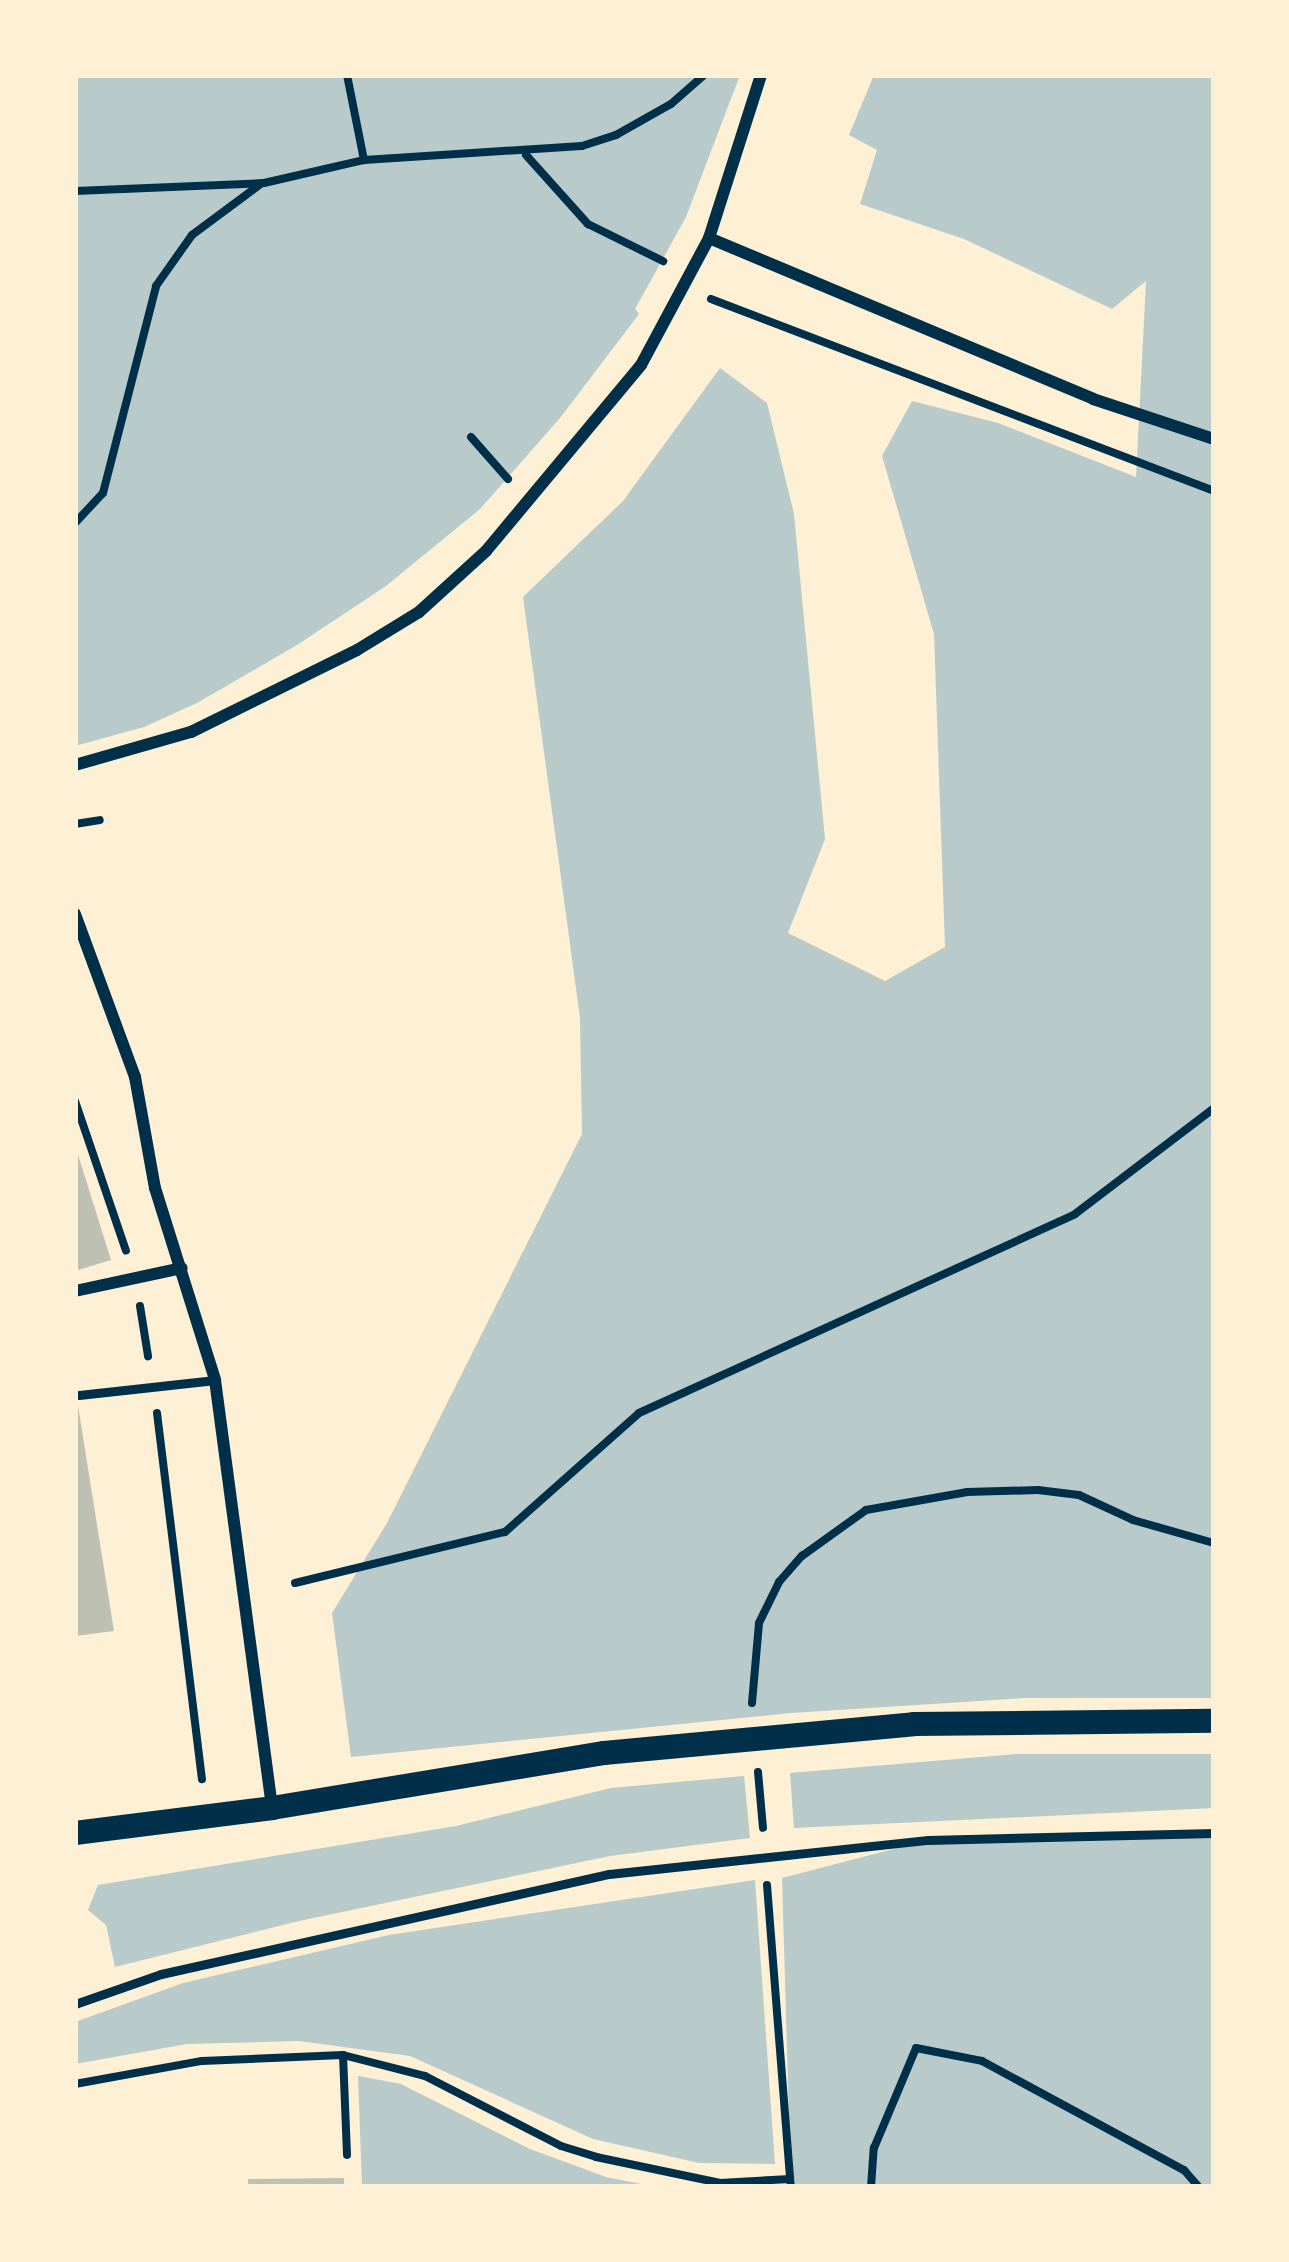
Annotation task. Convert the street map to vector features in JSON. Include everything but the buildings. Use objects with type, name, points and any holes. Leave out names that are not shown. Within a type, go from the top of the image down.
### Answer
[{"type":"main road","points":[[75,1833],[272,1808],[604,1753],[914,1724],[1214,1721]]},
{"type":"street","points":[[75,765],[191,732],[357,650],[419,612],[528,503],[641,365],[709,238],[761,75]]},
{"type":"street","points":[[709,238],[1094,399],[1214,439]]},
{"type":"street","points":[[75,914],[135,1077],[155,1188],[215,1380],[272,1808]]},
{"type":"street","points":[[75,1291],[182,1268]]},
{"type":"lane","points":[[79,1395],[215,1380]]},
{"type":"lane","points":[[75,2004],[184,1968],[609,1874],[928,1840],[1214,1834]]},
{"type":"path","points":[[347,75],[364,160]]},
{"type":"path","points":[[75,191],[264,182],[364,160],[525,154],[616,135],[671,104],[704,75]]},
{"type":"path","points":[[525,154],[588,224],[690,273]]},
{"type":"path","points":[[75,523],[104,493],[156,286],[193,235],[264,182]]},
{"type":"path","points":[[682,288],[1214,491]]},
{"type":"path","points":[[471,437],[528,503]]},
{"type":"path","points":[[75,824],[100,820]]},
{"type":"path","points":[[75,1101],[136,1280],[206,1816]]},
{"type":"path","points":[[295,1583],[506,1532],[639,1413],[1075,1214],[1214,1108]]},
{"type":"path","points":[[752,1707],[759,1623],[779,1582],[802,1556],[866,1510],[967,1492],[1037,1490],[1078,1496],[1133,1520],[1214,1543]]},
{"type":"path","points":[[756,1749],[764,1838]]},
{"type":"path","points":[[75,2084],[202,2061],[343,2055],[425,2075],[561,2146],[596,2157],[720,2183],[791,2183],[767,1881]]},
{"type":"path","points":[[872,2187],[874,2148],[916,2048],[982,2061],[1184,2170],[1199,2187]]},
{"type":"path","points":[[343,2055],[347,2155]]},
{"type":"shaded area","points":[[75,75],[740,75],[686,217],[635,309],[639,314],[560,418],[480,509],[386,586],[297,645],[197,703],[144,727],[75,746]]},
{"type":"shaded area","points":[[874,75],[1214,75],[1214,1698],[1024,1698],[791,1713],[351,1757],[332,1613],[387,1523],[582,1134],[580,1018],[523,597],[623,501],[720,368],[767,403],[794,514],[825,839],[788,933],[885,981],[945,947],[934,634],[882,456],[912,401],[998,423],[1136,477],[1146,281],[1112,309],[964,239],[860,204],[877,150],[849,135]]},
{"type":"shaded area","points":[[1017,1754],[1214,1754],[1214,1808],[794,1828],[790,1773]]},
{"type":"shaded area","points":[[744,1776],[750,1838],[610,1856],[299,1921],[115,1967],[106,1925],[88,1910],[98,1885],[456,1826],[611,1788]]},
{"type":"shaded area","points":[[1214,1833],[1214,2187],[791,2187],[782,1878],[928,1840]]},
{"type":"shaded area","points":[[755,1880],[775,2164],[699,2163],[593,2139],[410,2056],[299,2041],[187,2044],[75,2064],[75,2022],[183,1983],[389,1935]]},
{"type":"shaded area","points":[[358,2076],[401,2084],[530,2149],[606,2177],[656,2187],[362,2187]]}]
